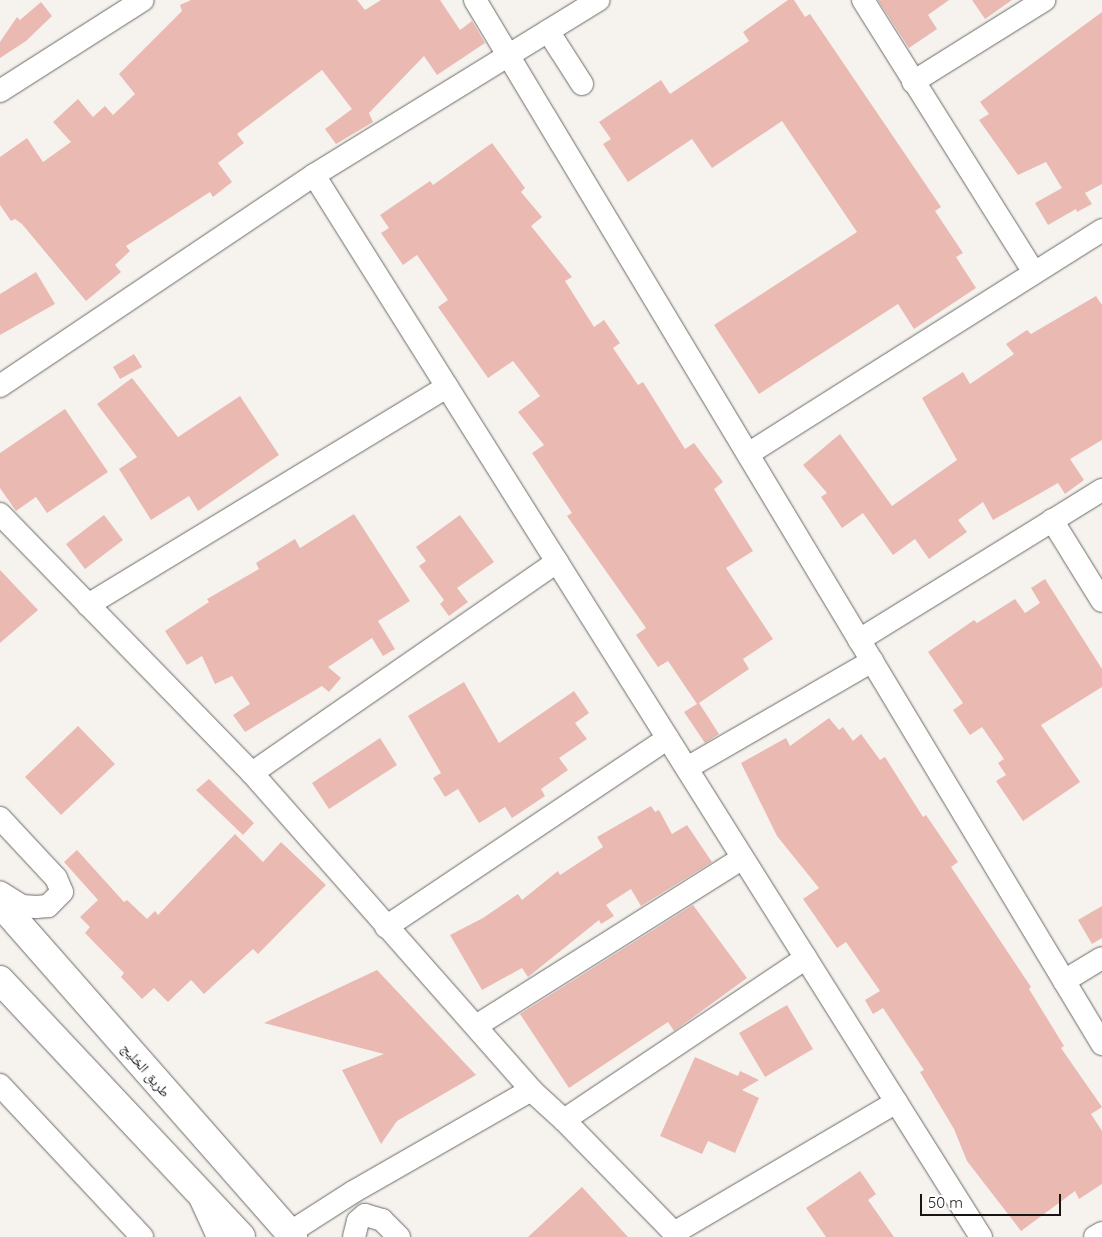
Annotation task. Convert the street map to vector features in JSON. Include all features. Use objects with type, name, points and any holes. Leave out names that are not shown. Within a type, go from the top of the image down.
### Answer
[{"type":"main road","name":"طريق الخليج","points":[[0,904],[291,1235]]},
{"type":"main road","points":[[0,980],[242,1237]]},
{"type":"street","points":[[0,91],[143,0]]},
{"type":"street","points":[[475,0],[1102,1044]]},
{"type":"street","points":[[0,386],[314,175],[598,0]]},
{"type":"street","points":[[863,0],[1034,273]]},
{"type":"street","points":[[913,82],[1044,0]]},
{"type":"street","points":[[548,31],[582,84]]},
{"type":"street","points":[[314,175],[981,1237]]},
{"type":"street","points":[[748,454],[1102,230]]},
{"type":"street","points":[[88,605],[447,387]]},
{"type":"street","points":[[859,640],[1102,490]]},
{"type":"street","points":[[0,514],[252,773],[531,1090],[564,1120],[676,1235],[896,1102]]},
{"type":"street","points":[[1052,520],[1102,600]]},
{"type":"street","points":[[252,773],[557,562]]},
{"type":"street","points":[[687,768],[872,660]]},
{"type":"street","points":[[386,927],[668,738]]},
{"type":"street","points":[[0,818],[56,878],[62,892],[48,906],[36,907],[22,906],[0,892]]},
{"type":"street","points":[[476,1026],[743,858]]},
{"type":"street","points":[[564,1120],[806,958]]},
{"type":"street","points":[[1064,981],[1102,958]]},
{"type":"street","points":[[0,993],[26,1008]]},
{"type":"street","points":[[0,1085],[142,1237]]},
{"type":"street","points":[[291,1235],[353,1192],[531,1090]]},
{"type":"street","points":[[195,1188],[218,1237]]},
{"type":"street","points":[[353,1192],[374,1215],[399,1237]]},
{"type":"street","points":[[354,1237],[358,1221],[365,1215],[374,1215]]},
{"type":"street","points":[[1096,1237],[1102,1233]]},
{"type":"building","points":[[191,0],[357,0],[365,10],[381,0],[440,0],[460,30],[472,21],[485,43],[437,75],[424,56],[369,113],[373,122],[336,144],[325,129],[352,109],[322,70],[237,134],[244,143],[218,163],[232,182],[213,197],[210,192],[126,246],[130,251],[115,265],[121,272],[86,301],[22,224],[15,219],[11,221],[0,205],[0,157],[27,138],[43,162],[71,142],[53,122],[78,99],[93,117],[105,106],[113,115],[135,94],[119,74],[182,11],[180,5]]},
{"type":"building","points":[[788,0],[794,0],[805,17],[810,14],[941,207],[935,211],[963,253],[956,257],[976,288],[914,329],[898,304],[759,394],[714,325],[857,232],[782,121],[712,168],[692,139],[628,182],[603,144],[611,139],[599,122],[661,80],[670,94],[749,41],[743,32]]},
{"type":"building","points":[[878,0],[949,0],[928,15],[937,29],[909,48]]},
{"type":"building","points":[[972,0],[1012,0],[985,19]]},
{"type":"building","points":[[41,2],[52,16],[26,41],[0,58],[0,42],[17,17],[20,20]]},
{"type":"building","points":[[1102,12],[1102,184],[1085,193],[1092,204],[1077,212],[1076,209],[1048,225],[1035,203],[1062,188],[1046,162],[1018,175],[979,120],[989,114],[980,102]]},
{"type":"building","points":[[492,143],[525,188],[521,192],[542,217],[531,226],[572,277],[565,281],[594,327],[604,320],[620,343],[613,348],[638,385],[643,382],[685,449],[694,443],[723,482],[714,489],[753,551],[726,568],[773,639],[743,659],[749,669],[699,703],[719,734],[705,743],[684,712],[697,704],[668,661],[658,667],[636,635],[646,628],[567,516],[572,513],[532,453],[544,445],[518,412],[540,396],[513,361],[488,378],[438,307],[448,300],[417,255],[403,265],[381,233],[389,228],[380,215],[430,181],[433,185]]},
{"type":"building","points":[[36,272],[55,304],[0,335],[0,294]]},
{"type":"building","points":[[1096,296],[1102,305],[1102,440],[1070,459],[1084,480],[1065,494],[1058,483],[993,520],[983,502],[958,520],[967,532],[929,559],[915,539],[893,555],[863,513],[842,528],[821,497],[827,493],[803,465],[840,434],[892,506],[957,460],[922,398],[963,372],[970,384],[1014,354],[1006,344],[1027,330],[1031,334]]},
{"type":"building","points":[[134,354],[142,367],[120,379],[113,367]]},
{"type":"building","points":[[132,378],[178,437],[240,396],[279,455],[198,511],[189,496],[151,520],[119,469],[137,457],[97,404]]},
{"type":"building","points":[[65,409],[108,472],[47,513],[36,497],[16,511],[0,488],[0,453]]},
{"type":"building","points":[[354,514],[410,601],[378,621],[395,649],[383,656],[372,638],[328,667],[341,678],[329,692],[322,686],[245,732],[233,715],[250,704],[232,676],[215,684],[202,656],[187,665],[165,631],[209,602],[207,599],[259,569],[256,563],[295,539],[300,548]]},
{"type":"building","points":[[104,515],[123,540],[85,569],[66,544]]},
{"type":"building","points":[[460,515],[494,562],[457,588],[468,602],[449,616],[440,604],[444,600],[419,566],[426,561],[416,547]]},
{"type":"building","points":[[0,570],[38,610],[0,643]]},
{"type":"building","points":[[1045,579],[1102,669],[1102,687],[1041,725],[1080,782],[1023,821],[996,781],[1006,775],[998,763],[1004,759],[982,727],[970,735],[953,710],[963,703],[928,652],[974,620],[977,623],[1015,599],[1025,613],[1040,603],[1031,588]]},
{"type":"building","points":[[464,682],[499,743],[574,691],[589,713],[575,723],[587,739],[559,758],[568,770],[541,789],[545,796],[512,818],[505,807],[479,823],[458,789],[445,797],[433,778],[441,773],[408,716]]},
{"type":"building","points":[[829,718],[839,730],[843,727],[853,741],[861,734],[880,760],[885,757],[923,817],[926,815],[958,862],[951,867],[1031,987],[1029,989],[1064,1046],[1061,1048],[1102,1107],[1091,1114],[1102,1131],[1102,1184],[1079,1199],[1075,1191],[1021,1231],[967,1161],[954,1129],[920,1072],[924,1070],[883,1008],[873,1014],[865,1000],[880,991],[846,942],[837,948],[803,899],[819,888],[777,836],[741,763],[786,738],[790,746]]},
{"type":"building","points":[[78,726],[115,764],[61,815],[25,777]]},
{"type":"building","points":[[380,738],[397,765],[329,809],[312,783]]},
{"type":"building","points":[[209,779],[254,823],[243,835],[196,790]]},
{"type":"building","points":[[651,806],[655,812],[659,810],[672,834],[687,825],[712,862],[641,906],[631,889],[606,905],[614,916],[601,924],[599,920],[528,977],[522,968],[482,990],[450,935],[483,918],[518,894],[522,900],[558,871],[560,875],[603,847],[597,837]]},
{"type":"building","points":[[235,834],[263,862],[281,842],[326,885],[258,954],[253,949],[204,994],[191,980],[168,1002],[154,988],[142,999],[121,977],[124,973],[85,933],[90,927],[80,917],[98,900],[64,862],[77,850],[124,902],[127,900],[147,919],[155,911],[158,915]]},
{"type":"building","points":[[693,905],[747,978],[674,1031],[668,1022],[569,1088],[520,1014]]},
{"type":"building","points":[[1102,906],[1102,938],[1092,944],[1078,920]]},
{"type":"building","points":[[377,970],[476,1075],[397,1121],[381,1144],[342,1070],[384,1054],[264,1023]]},
{"type":"building","points":[[787,1005],[813,1049],[765,1077],[739,1033]]},
{"type":"building","points":[[695,1057],[738,1076],[740,1071],[759,1080],[742,1090],[759,1098],[735,1153],[708,1141],[702,1154],[660,1136]]},
{"type":"building","points":[[860,1171],[876,1194],[868,1200],[894,1237],[826,1237],[806,1208]]},
{"type":"building","points":[[582,1187],[628,1237],[528,1237]]}]
